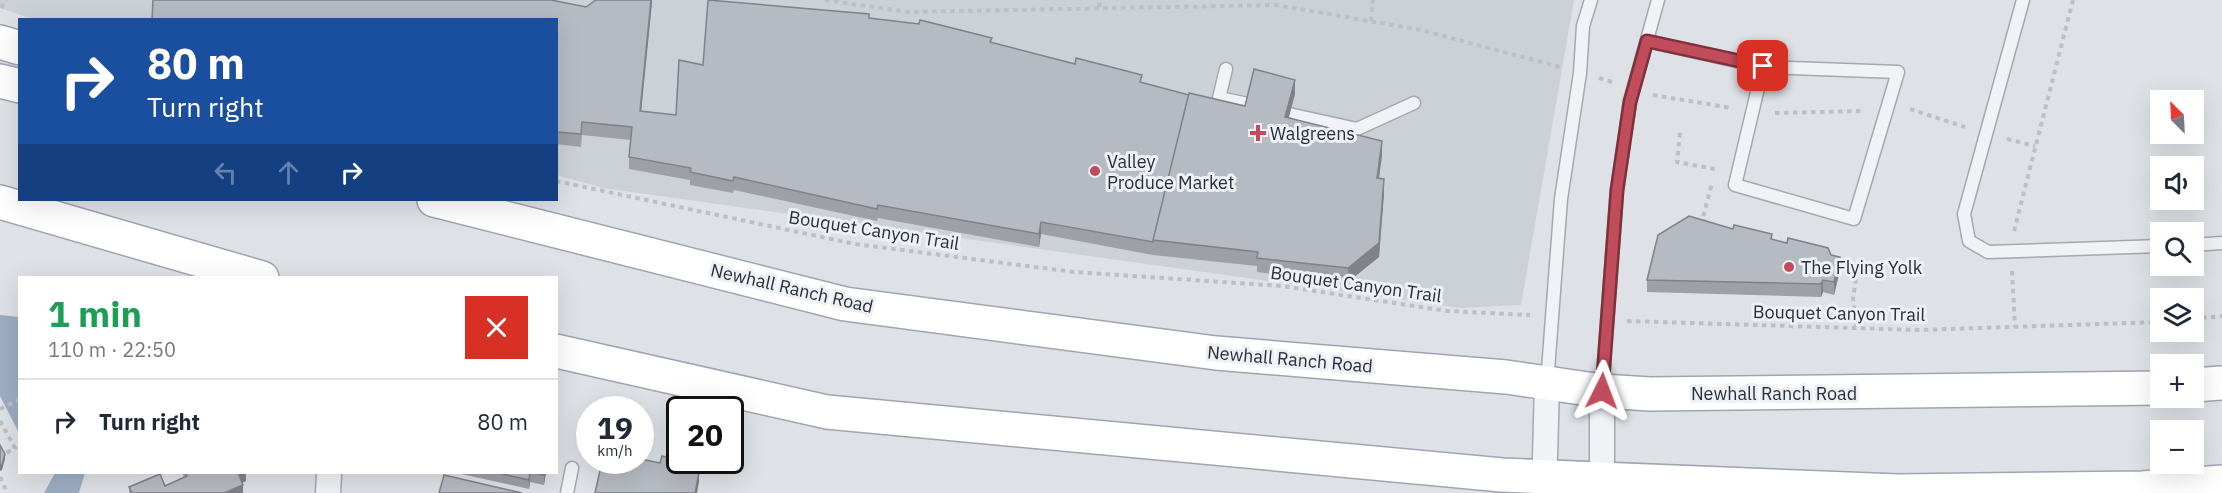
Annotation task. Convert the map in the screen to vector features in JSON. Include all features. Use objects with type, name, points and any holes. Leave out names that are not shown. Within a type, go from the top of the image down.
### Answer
[{"type":"main road","points":[[0,42],[18,47]]},
{"type":"main road","points":[[0,81],[18,86]]},
{"type":"main road","name":"Newhall Ranch Road","points":[[439,201],[845,304],[1216,353],[1506,377],[1602,391],[1662,394],[2150,388]]},
{"type":"main road","points":[[0,202],[255,276]]},
{"type":"main road","points":[[558,351],[827,411],[1502,475],[1544,485],[1898,492],[2142,488],[2222,482]]},
{"type":"main road","points":[[2204,384],[2222,383]]},
{"type":"street","points":[[1544,485],[1547,384]]},
{"type":"street","points":[[1602,391],[1602,487]]},
{"type":"lane","points":[[1547,384],[1561,199],[1580,73],[1583,26],[1591,0]]},
{"type":"lane","points":[[1602,391],[1617,190],[1634,89],[1658,0]]},
{"type":"lane","points":[[2023,0],[1964,214],[1969,241],[1988,252],[2150,246]]},
{"type":"lane","points":[[1647,41],[1763,66],[1898,72],[1854,219],[1735,185],[1763,66]]},
{"type":"lane","points":[[1226,69],[1219,98],[1248,104]]},
{"type":"lane","points":[[1289,114],[1357,129],[1414,103]]},
{"type":"lane","points":[[2204,244],[2222,243]]},
{"type":"lane","points":[[567,493],[572,468]]},
{"type":"path","points":[[2,8],[6,0]]},
{"type":"path","points":[[825,0],[909,12],[1211,5],[1234,8],[1276,5],[1421,30],[1656,96],[1770,113],[1907,108],[2035,146]]},
{"type":"path","points":[[1099,7],[1100,0]]},
{"type":"path","points":[[1371,21],[1373,0]]},
{"type":"path","points":[[2015,327],[2011,252],[2016,221],[2073,0]]},
{"type":"path","points":[[1680,133],[1677,162],[1715,168],[1702,221],[1713,224]]},
{"type":"path","name":"Bouquet Canyon Trail","points":[[558,181],[855,244],[1074,272],[1282,286],[1447,311],[1553,316]]},
{"type":"path","points":[[1835,258],[1858,265],[1853,298],[1856,326]]},
{"type":"path","points":[[2204,318],[2222,316]]},
{"type":"path","name":"Bouquet Canyon Trail","points":[[1606,318],[1640,323],[1856,326],[1919,330],[2150,322]]},
{"type":"path","points":[[0,409],[18,400]]},
{"type":"path","points":[[0,421],[15,448],[3,455]]},
{"type":"path","points":[[0,477],[6,490]]},
{"type":"shaded area","points":[[0,0],[1574,0],[1521,305],[1461,308],[603,188],[558,175],[558,18],[30,18],[0,8]]},
{"type":"water","points":[[0,315],[18,317],[18,431],[0,396]]},
{"type":"water","points":[[54,474],[85,474],[79,493],[44,493]]},
{"type":"building","points":[[153,0],[551,0],[586,7],[596,0],[651,0],[640,111],[676,115],[679,60],[703,65],[708,0],[869,14],[869,18],[919,24],[920,20],[992,38],[990,42],[1075,64],[1076,58],[1142,75],[1140,82],[1189,95],[1153,242],[1041,222],[1039,234],[878,205],[877,209],[734,177],[733,181],[690,172],[691,168],[629,157],[632,127],[582,122],[581,134],[558,132],[558,18],[152,18]]},
{"type":"building","name":"Walgreens","points":[[1254,69],[1295,80],[1285,117],[1382,141],[1377,178],[1384,179],[1379,243],[1348,268],[1257,258],[1258,252],[1153,240],[1189,93],[1245,106]]},
{"type":"building","points":[[1689,216],[1733,229],[1734,225],[1772,234],[1771,239],[1787,243],[1788,238],[1828,248],[1831,255],[1840,257],[1834,282],[1823,280],[1821,284],[1647,280],[1658,235]]},
{"type":"building","points":[[0,445],[5,454],[0,466]]},
{"type":"building","points":[[662,456],[666,457],[666,474],[699,474],[695,493],[595,493],[599,474],[654,474],[654,462],[660,463]]},
{"type":"building","points":[[160,474],[165,486],[187,476],[186,474],[241,474],[239,475],[243,485],[224,493],[132,493],[129,487]]},
{"type":"building","points":[[503,474],[530,474],[529,480]]},
{"type":"building","points":[[444,475],[522,493],[439,493]]},
{"type":"place","name":"Walgreens","points":[[1258,133]]},
{"type":"place","name":"Valley Produce Market","points":[[1095,171]]},
{"type":"place","name":"The Flying Yolk","points":[[1789,267]]},
{"type":"route","points":[[1602,391],[1617,190],[1630,102],[1647,41],[1763,66]]}]
